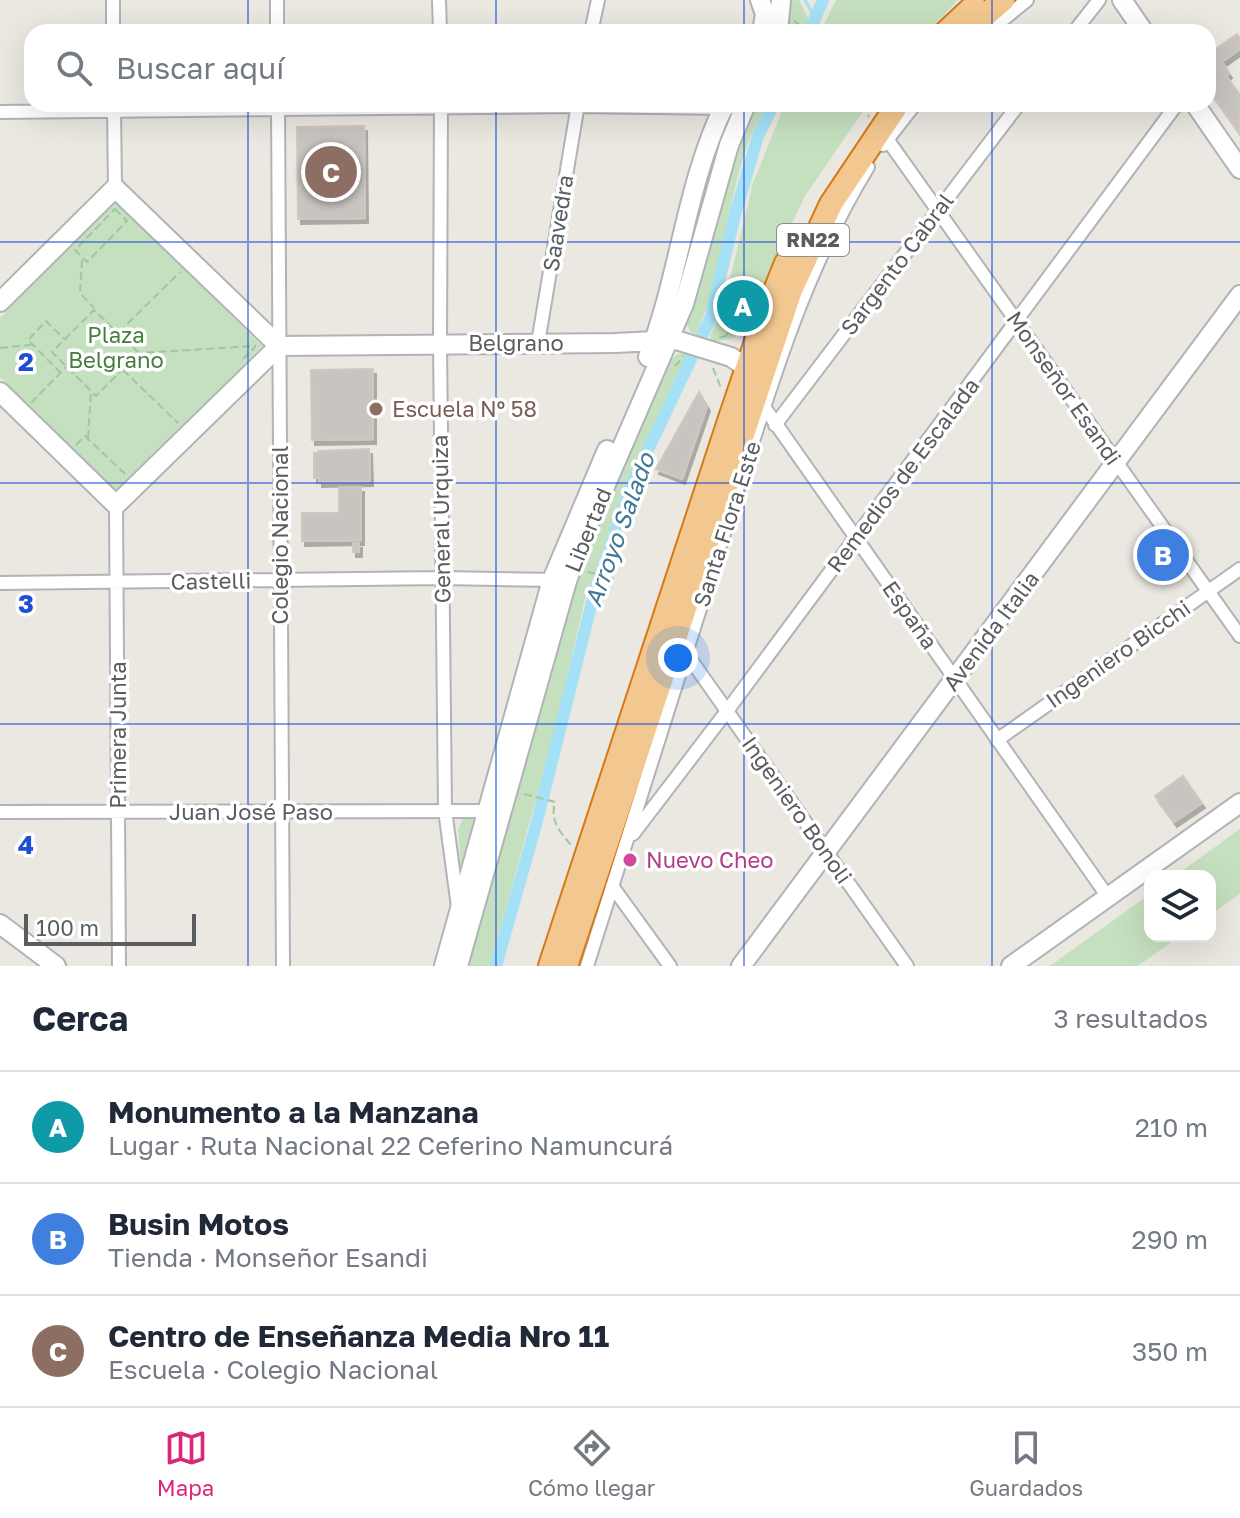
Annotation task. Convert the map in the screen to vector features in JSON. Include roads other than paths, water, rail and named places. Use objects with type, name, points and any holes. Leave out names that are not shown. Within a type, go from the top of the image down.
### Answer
[{"type":"highway","points":[[955,24],[981,0]]},
{"type":"highway","points":[[975,24],[1003,0]]},
{"type":"highway","name":"RN22","points":[[550,966],[775,290],[808,216],[869,112]]},
{"type":"highway","name":"RN22","points":[[566,966],[761,399],[791,290],[816,233],[848,176],[892,112]]},
{"type":"street","points":[[113,0],[113,24]]},
{"type":"street","points":[[277,0],[277,24]]},
{"type":"street","points":[[439,0],[440,24]]},
{"type":"street","points":[[593,24],[598,0]]},
{"type":"street","points":[[998,24],[1027,0]]},
{"type":"street","points":[[1080,24],[1099,0]]},
{"type":"street","points":[[1122,0],[1138,24]]},
{"type":"street","points":[[0,112],[24,111]]},
{"type":"street","points":[[0,392],[116,505],[279,346],[115,188],[114,112]]},
{"type":"street","name":"Colegio Nacional","points":[[278,112],[283,966]]},
{"type":"street","name":"General Urquiza","points":[[441,112],[445,810],[458,913],[468,932]]},
{"type":"street","name":"Saavedra","points":[[538,343],[577,112]]},
{"type":"street","name":"Libertad","points":[[458,966],[495,811],[559,580],[580,544],[662,340],[684,304],[729,145],[734,112]]},
{"type":"street","name":"Santa Flora Este","points":[[587,966],[686,653],[761,399],[825,245],[856,187],[909,112]]},
{"type":"street","name":"Sargento Cabral","points":[[775,425],[1013,112]]},
{"type":"street","name":"Remedios de Escalada","points":[[626,843],[856,539],[1171,112]]},
{"type":"street","points":[[1201,112],[1240,169]]},
{"type":"street","name":"Monseñor Esandi","points":[[887,139],[1240,636]]},
{"type":"street","points":[[0,302],[115,188]]},
{"type":"street","name":"Avenida Italia","points":[[741,966],[1240,295]]},
{"type":"street","name":"Belgrano","points":[[279,346],[662,340],[731,357],[747,368]]},
{"type":"street","name":"España","points":[[747,368],[775,425],[1108,897]]},
{"type":"street","name":"Primera Junta","points":[[116,505],[119,966]]},
{"type":"street","name":"Ingeniero Bicchi","points":[[997,740],[1240,569]]},
{"type":"street","name":"Castelli","points":[[0,583],[442,578],[559,580]]},
{"type":"street","name":"Ingeniero Bonoli","points":[[686,653],[907,966]]},
{"type":"street","points":[[1011,966],[1240,803]]},
{"type":"street","name":"Libertad","points":[[444,966],[458,913],[495,811]]},
{"type":"street","name":"Juan José Paso","points":[[0,812],[495,811]]},
{"type":"street","points":[[612,886],[670,966]]},
{"type":"street","points":[[0,924],[56,966]]},
{"type":"waterway","points":[[805,0],[815,18]]},
{"type":"waterway","name":"Arroyo Salado","points":[[812,24],[823,0]]},
{"type":"waterway","name":"Arroyo Salado","points":[[496,966],[536,825],[594,594],[631,486],[710,319],[735,215],[758,136],[770,112]]},
{"type":"place","name":"Centro de Enseñanza Media Nro 11","points":[[331,172]]},
{"type":"place","name":"Monumento a la Manzana","points":[[743,306]]},
{"type":"place","name":"Escuela Nº 58","points":[[376,409]]},
{"type":"place","name":"Busin Motos","points":[[1163,555]]},
{"type":"place","name":"Nuevo Cheo","points":[[630,860]]},
{"type":"park label","name":"Plaza Belgrano","points":[[116,348]]}]
